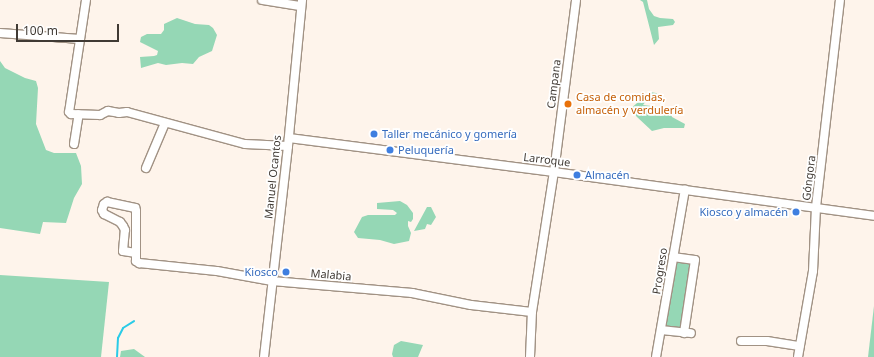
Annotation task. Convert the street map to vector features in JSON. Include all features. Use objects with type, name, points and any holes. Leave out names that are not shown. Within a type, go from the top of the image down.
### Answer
[{"type":"street","points":[[74,144],[79,114],[69,112],[86,0]]},
{"type":"street","points":[[262,0],[301,3]]},
{"type":"street","name":"Campana","points":[[530,357],[532,312],[554,172],[576,0]]},
{"type":"street","name":"Góngora","points":[[798,357],[814,270],[816,207],[840,0]]},
{"type":"street","name":"Manuel Ocantos","points":[[264,357],[288,142],[301,3]]},
{"type":"street","points":[[0,33],[80,39]]},
{"type":"street","name":"Larroque","points":[[79,114],[100,115],[108,111],[120,113],[127,112],[245,144],[288,142],[554,172],[874,216]]},
{"type":"street","points":[[146,168],[164,123]]},
{"type":"street","name":"Progreso","points":[[656,357],[685,189]]},
{"type":"street","name":"Malabia","points":[[136,253],[123,251],[123,226],[120,222],[104,214],[102,210],[104,204],[114,204],[135,208],[136,253],[136,261],[139,263],[218,271],[272,281],[412,292],[471,305],[532,312]]},
{"type":"street","points":[[661,330],[688,333],[695,260],[673,257]]},
{"type":"street","points":[[741,341],[767,341],[800,346]]},
{"type":"green space","points":[[640,0],[647,0],[649,9],[654,16],[673,19],[675,22],[673,25],[658,27],[659,39],[654,45],[643,2]]},
{"type":"green space","points":[[177,18],[195,24],[209,25],[213,28],[217,35],[212,51],[199,57],[193,64],[182,63],[166,65],[158,63],[141,68],[140,57],[157,55],[158,51],[140,42],[141,37],[147,34],[161,34],[164,30],[164,24]]},
{"type":"green space","points":[[0,61],[5,68],[25,78],[36,81],[38,88],[36,124],[46,150],[54,153],[76,153],[81,166],[82,184],[74,198],[66,223],[43,222],[40,234],[0,228]]},
{"type":"green space","points":[[650,92],[656,93],[659,96],[658,99],[647,100],[643,105],[660,107],[670,111],[672,117],[685,124],[684,128],[664,128],[652,131],[637,117],[630,109]]},
{"type":"green space","points":[[400,201],[407,205],[413,213],[413,219],[411,222],[408,221],[408,226],[411,233],[409,241],[394,244],[380,240],[358,238],[354,232],[362,217],[368,215],[395,215],[397,213],[393,210],[377,209],[377,203]]},
{"type":"green space","points":[[427,207],[431,207],[436,217],[431,225],[427,224],[425,229],[414,231]]},
{"type":"green space","points":[[675,259],[694,262],[683,330],[664,327]]},
{"type":"green space","points":[[0,275],[109,282],[101,357],[0,357]]},
{"type":"green space","points":[[874,306],[874,357],[868,357]]},
{"type":"green space","points":[[401,341],[423,345],[418,357],[393,357],[392,354],[394,345]]},
{"type":"green space","points":[[134,349],[145,357],[120,357],[121,351]]},
{"type":"waterway","points":[[117,357],[118,338],[123,328],[134,321]]},
{"type":"place","name":"Casa de comidas, almacén y verdulería","points":[[568,104]]},
{"type":"place","name":"Taller mecánico y gomería","points":[[374,134]]},
{"type":"place","name":"Peluquería","points":[[390,150]]},
{"type":"place","name":"Almacén","points":[[577,175]]},
{"type":"place","name":"Kiosco y almacén","points":[[796,212]]},
{"type":"place","name":"Kiosco","points":[[286,272]]}]
